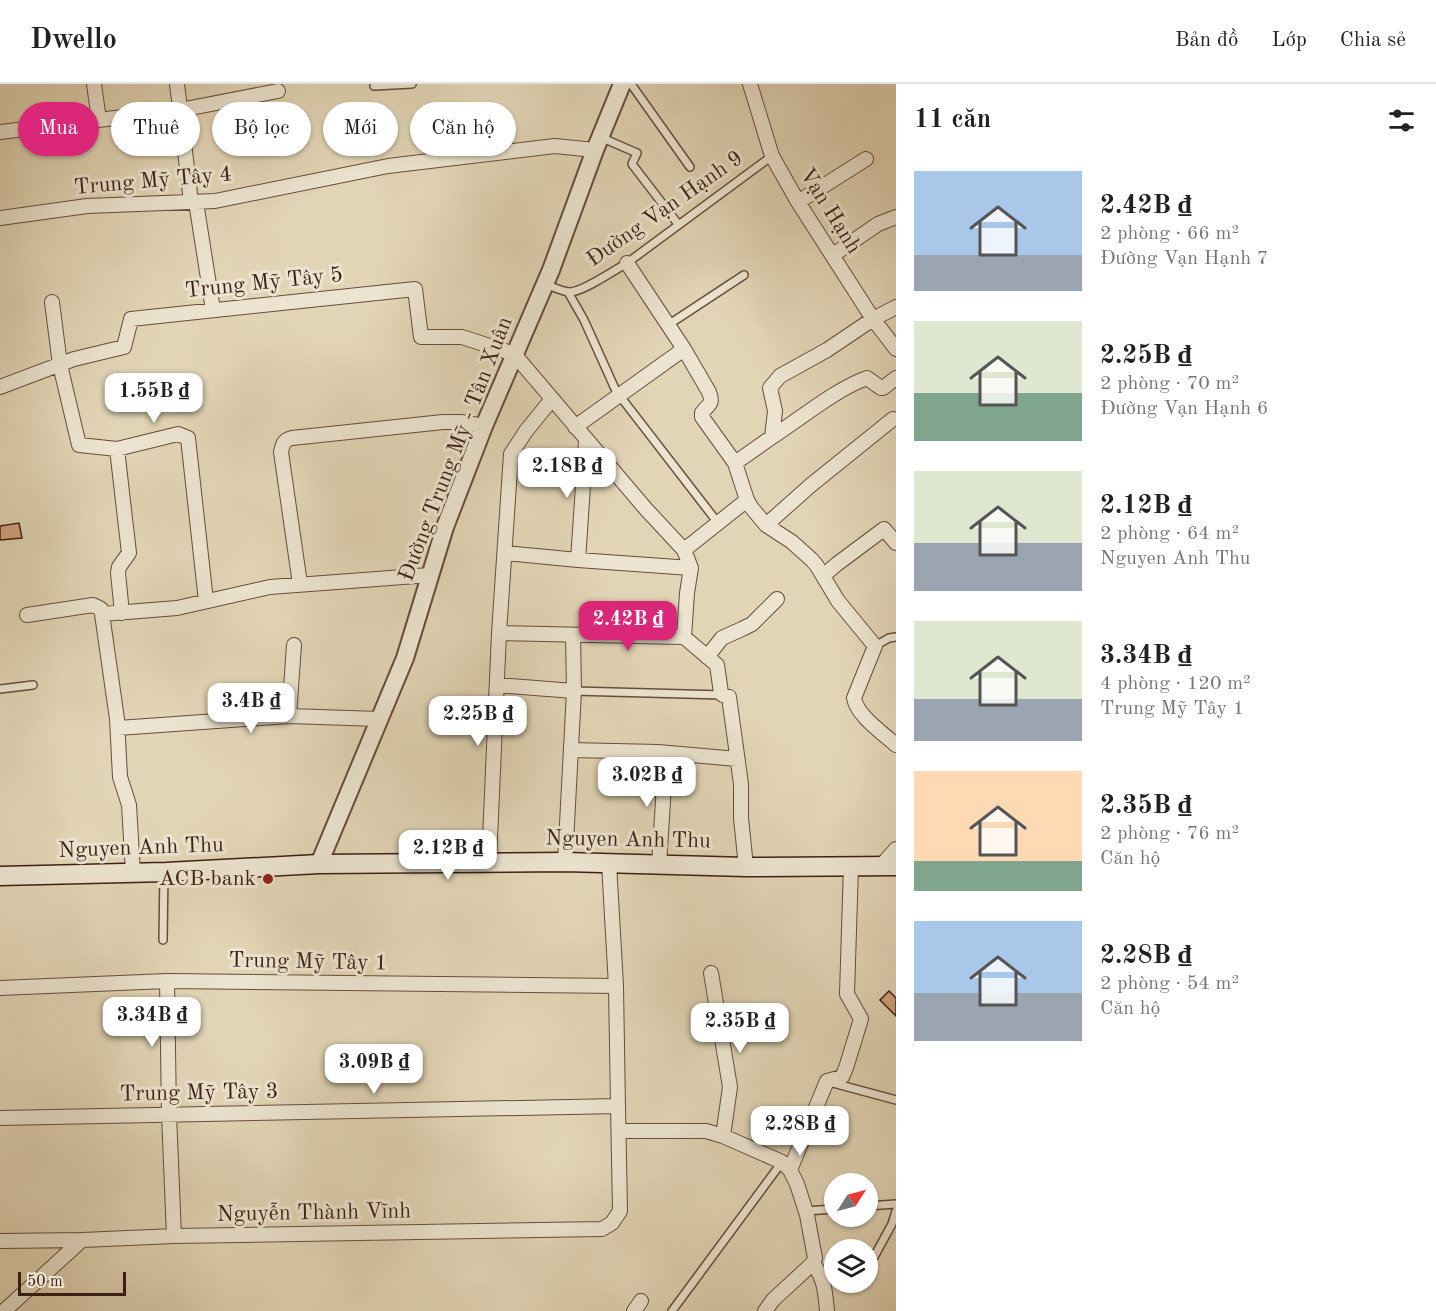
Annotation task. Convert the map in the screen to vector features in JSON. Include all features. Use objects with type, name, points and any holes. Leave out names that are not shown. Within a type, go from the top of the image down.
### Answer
[{"type":"main road","name":"Nguyen Anh Thu","points":[[0,876],[164,872],[319,864],[489,862],[746,867],[888,866]]},
{"type":"street","points":[[93,84],[96,102]]},
{"type":"street","points":[[177,84],[179,102]]},
{"type":"street","name":"Đường Trung Mỹ - Tân Xuân","points":[[319,864],[405,658],[445,526],[544,284],[621,84]]},
{"type":"street","name":"Vạn Hạnh","points":[[750,84],[772,156],[798,202],[873,319],[896,349]]},
{"type":"street","points":[[200,106],[278,91]]},
{"type":"street","points":[[99,120],[111,119]]},
{"type":"street","points":[[0,132],[18,130]]},
{"type":"street","name":"Trung Mỹ Tây 4","points":[[0,218],[87,206],[215,201],[388,166],[597,143]]},
{"type":"street","points":[[186,156],[213,310]]},
{"type":"street","points":[[798,202],[866,159]]},
{"type":"street","points":[[833,255],[878,224],[896,217]]},
{"type":"street","points":[[627,263],[684,349],[712,399],[702,413],[702,417],[735,463],[747,500],[766,525],[792,542],[812,560],[838,601],[875,646],[854,698],[855,703],[862,715],[896,745]]},
{"type":"street","name":"Trung Mỹ Tây 5","points":[[0,387],[74,359],[124,347],[131,319],[415,289],[421,338],[462,337],[514,354]]},
{"type":"street","points":[[52,302],[60,365],[79,445],[117,449],[178,434],[188,438],[206,601]]},
{"type":"street","points":[[772,438],[775,411],[770,388],[780,376],[896,307]]},
{"type":"street","points":[[575,427],[684,349]]},
{"type":"street","points":[[514,354],[586,441],[684,550],[691,568],[684,637]]},
{"type":"street","points":[[735,463],[838,392],[867,378],[883,388],[896,378]]},
{"type":"street","points":[[489,862],[499,633],[511,454],[552,399]]},
{"type":"street","points":[[766,525],[811,485],[893,419]]},
{"type":"street","points":[[300,584],[281,452],[286,439],[443,422],[484,426]]},
{"type":"street","points":[[578,560],[586,441]]},
{"type":"street","points":[[117,449],[129,553],[119,567],[118,573],[122,613]]},
{"type":"street","points":[[684,550],[747,500]]},
{"type":"street","points":[[823,576],[884,529],[896,543]]},
{"type":"street","points":[[505,552],[691,568]]},
{"type":"street","points":[[102,614],[177,608],[270,587],[430,575]]},
{"type":"street","points":[[707,657],[722,638],[752,624],[777,599]]},
{"type":"street","points":[[27,615],[93,605],[101,609],[118,728],[120,777],[128,800],[133,873]]},
{"type":"street","points":[[499,633],[684,637],[717,665],[723,695],[729,697],[741,784],[741,818],[746,867]]},
{"type":"street","points":[[565,862],[574,691],[573,635]]},
{"type":"street","points":[[289,716],[294,645]]},
{"type":"street","points":[[497,685],[574,691]]},
{"type":"street","points":[[118,728],[289,716],[380,719]]},
{"type":"street","points":[[571,750],[666,753],[737,759]]},
{"type":"street","points":[[659,865],[666,753]]},
{"type":"street","points":[[888,866],[896,849]]},
{"type":"street","points":[[609,863],[616,986],[620,1131],[706,1131],[723,1136],[786,1166],[797,1184],[806,1211],[815,1258],[813,1263],[773,1300],[765,1311]]},
{"type":"street","points":[[786,1166],[827,1081],[842,1077],[861,1019],[847,994],[851,866]]},
{"type":"street","points":[[711,973],[730,1087],[723,1136]]},
{"type":"street","points":[[167,981],[174,1236]]},
{"type":"street","name":"Trung Mỹ Tây 1","points":[[0,988],[167,981],[616,986]]},
{"type":"street","name":"Trung Mỹ Tây 3","points":[[0,1118],[618,1106]]},
{"type":"street","name":"Nguyễn Thành Vĩnh","points":[[0,1241],[602,1228],[612,1223],[620,1211],[620,1131]]},
{"type":"street","points":[[4,1311],[82,1240]]},
{"type":"street","points":[[813,1263],[825,1284],[827,1311]]},
{"type":"lane","points":[[374,86],[412,84]]},
{"type":"lane","points":[[630,84],[690,167]]},
{"type":"lane","points":[[597,143],[636,153],[632,164],[678,225]]},
{"type":"lane","name":"Đường Vạn Hạnh 9","points":[[568,292],[576,291],[627,263],[772,156]]},
{"type":"lane","points":[[668,325],[744,275]]},
{"type":"lane","points":[[544,284],[568,292],[619,394],[718,523]]},
{"type":"lane","points":[[875,646],[896,637]]},
{"type":"lane","points":[[0,689],[33,685]]},
{"type":"lane","points":[[574,691],[723,695]]},
{"type":"lane","points":[[163,940],[164,872]]},
{"type":"lane","points":[[827,1081],[896,1100]]},
{"type":"lane","points":[[672,1311],[786,1166]]},
{"type":"lane","points":[[878,1205],[896,1204]]},
{"type":"lane","points":[[806,1211],[824,1210]]},
{"type":"lane","points":[[878,1250],[892,1224],[896,1211]]},
{"type":"building","points":[[19,523],[22,538],[0,540],[0,526]]},
{"type":"building","points":[[889,991],[896,998],[896,1016],[880,1000]]},
{"type":"place","name":"ACB bank","points":[[268,879]]}]
